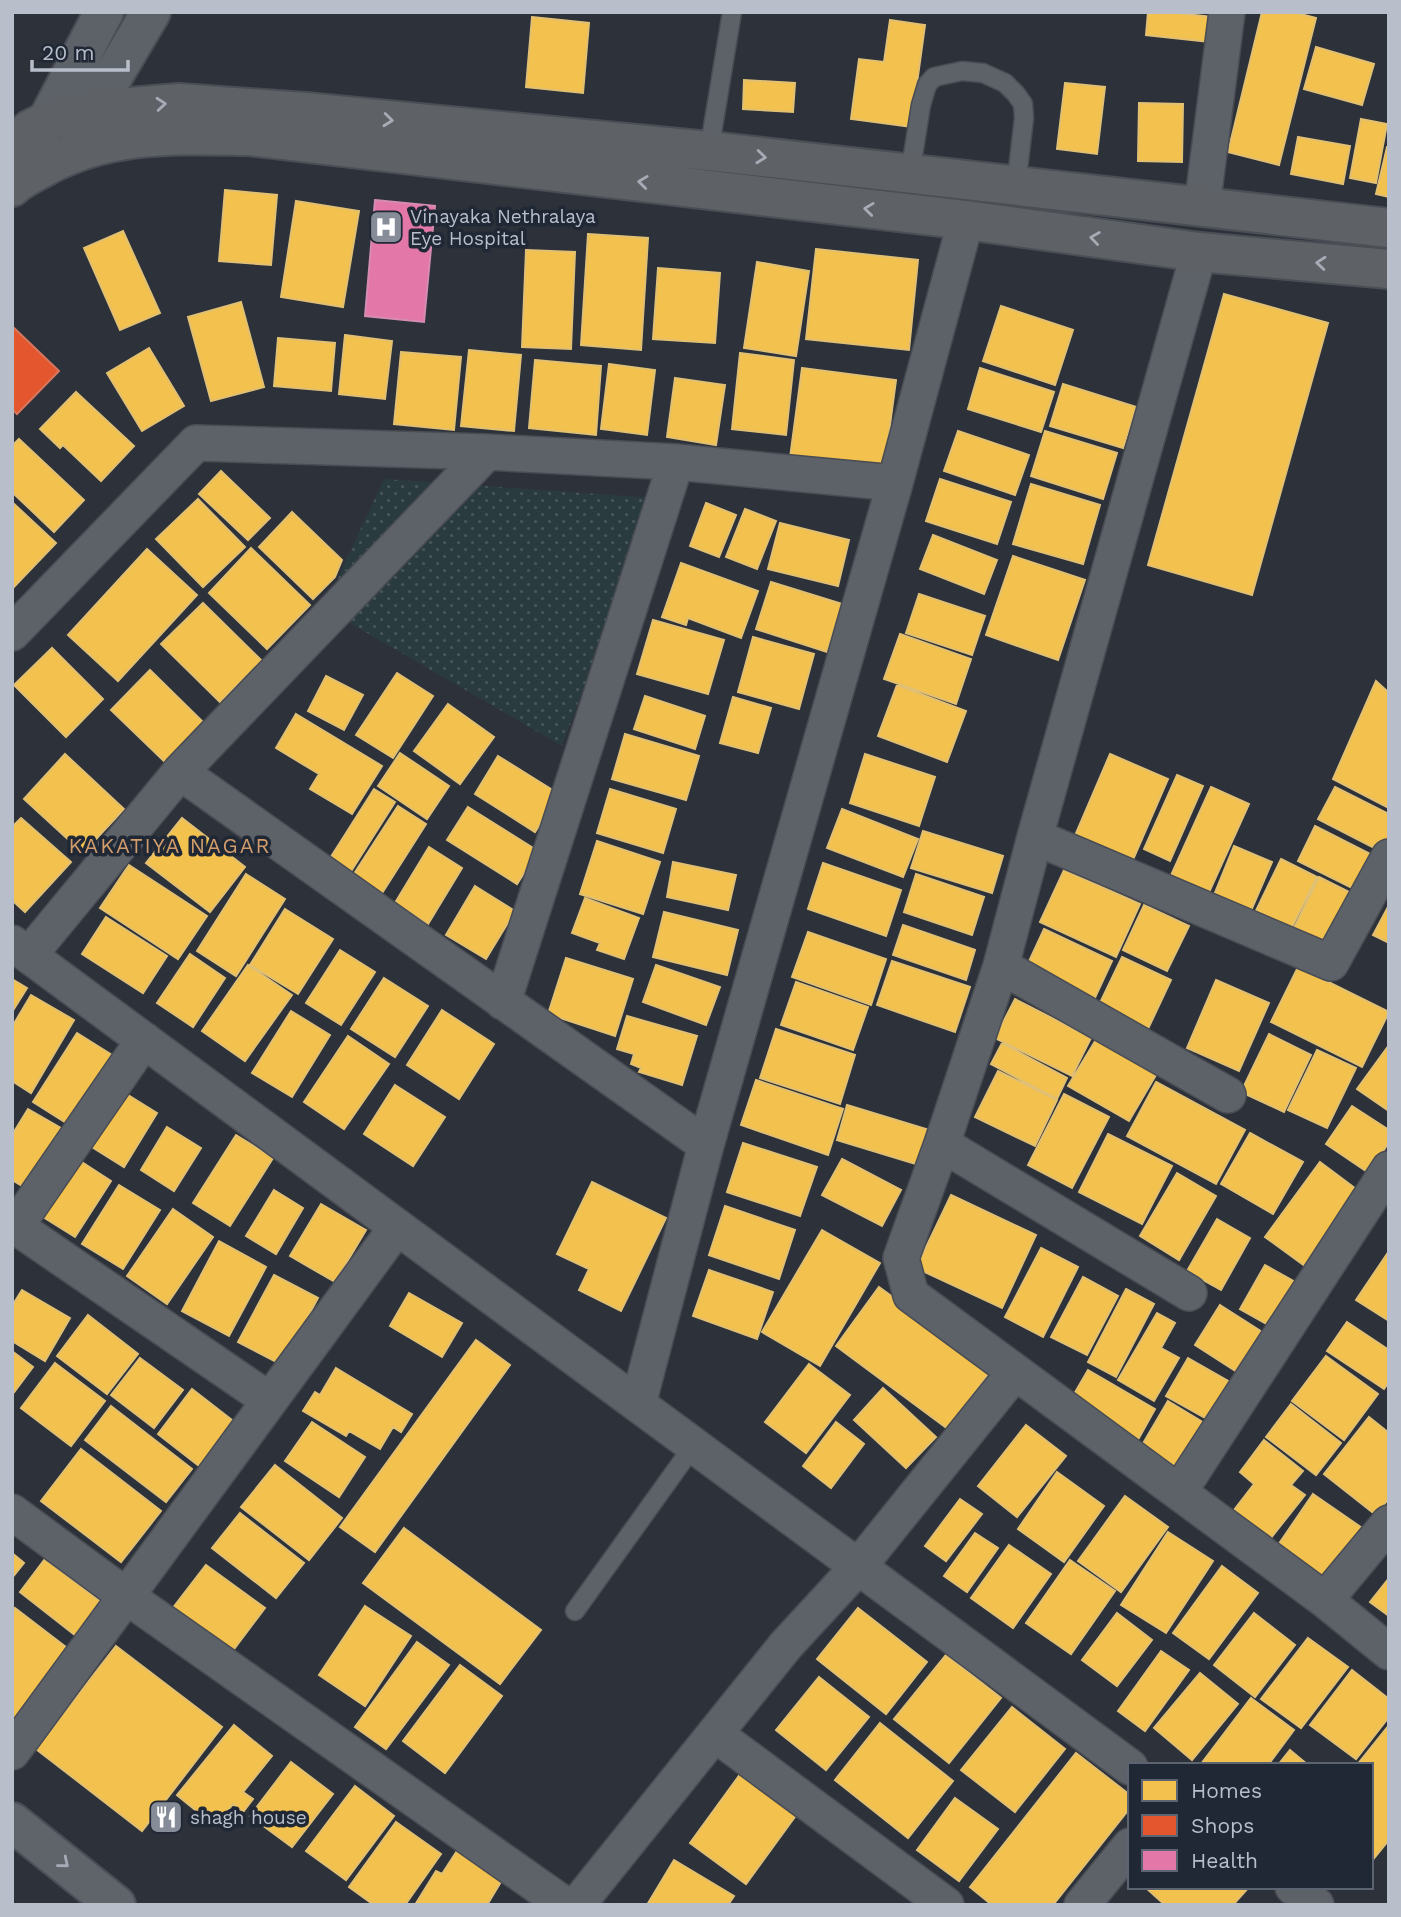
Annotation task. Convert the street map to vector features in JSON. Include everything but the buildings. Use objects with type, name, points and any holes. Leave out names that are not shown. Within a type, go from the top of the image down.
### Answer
[{"type":"highway","points":[[12,145],[47,121],[93,110],[179,103],[709,151],[1389,228]]},
{"type":"highway","points":[[14,185],[66,156],[135,138],[177,135],[248,136],[966,220],[1199,252],[1389,269]]},
{"type":"main road","points":[[12,1822],[116,1905]]},
{"type":"street","points":[[14,185],[104,12]]},
{"type":"street","points":[[66,156],[151,12]]},
{"type":"street","points":[[1202,207],[1227,12]]},
{"type":"street","points":[[638,1404],[706,1145],[895,483],[966,220]]},
{"type":"street","points":[[1199,252],[1001,966],[901,1258],[911,1295],[1325,1600],[1389,1652]]},
{"type":"street","points":[[12,633],[196,443],[487,452],[676,463],[895,483]]},
{"type":"street","points":[[487,452],[180,772],[20,949],[1128,1766]]},
{"type":"street","points":[[503,1002],[676,463]]},
{"type":"street","points":[[180,772],[706,1145]]},
{"type":"street","points":[[1035,837],[1331,963],[1389,857]]},
{"type":"street","points":[[1001,966],[1228,1095]]},
{"type":"street","points":[[144,1040],[14,1225],[270,1400]]},
{"type":"street","points":[[942,1144],[1189,1293]]},
{"type":"street","points":[[1179,1492],[1384,1185]]},
{"type":"street","points":[[12,1752],[397,1227]]},
{"type":"street","points":[[577,1905],[786,1645],[858,1567],[1015,1372]]},
{"type":"street","points":[[12,1512],[126,1596],[565,1905]]},
{"type":"street","points":[[1325,1600],[1389,1523]]},
{"type":"street","points":[[715,1734],[946,1905]]},
{"type":"street","points":[[1082,1905],[1128,1848]]},
{"type":"street","points":[[1296,1889],[1316,1905]]},
{"type":"lane","points":[[709,151],[732,12]]},
{"type":"lane","points":[[910,174],[920,104],[927,85],[934,77],[962,71],[983,73],[1005,83],[1023,104],[1024,118],[1016,186]]},
{"type":"lane","points":[[575,1611],[694,1445]]},
{"type":"shaded area","points":[[384,479],[655,498],[562,746],[324,608]]},
{"type":"place","name":"Vinayaka Nethralaya Eye Hospital","points":[[386,227]]},
{"type":"place","name":"shagh house","points":[[166,1817]]},
{"type":"district","name":"KAKATIYA NAGAR","points":[[170,846]]}]
